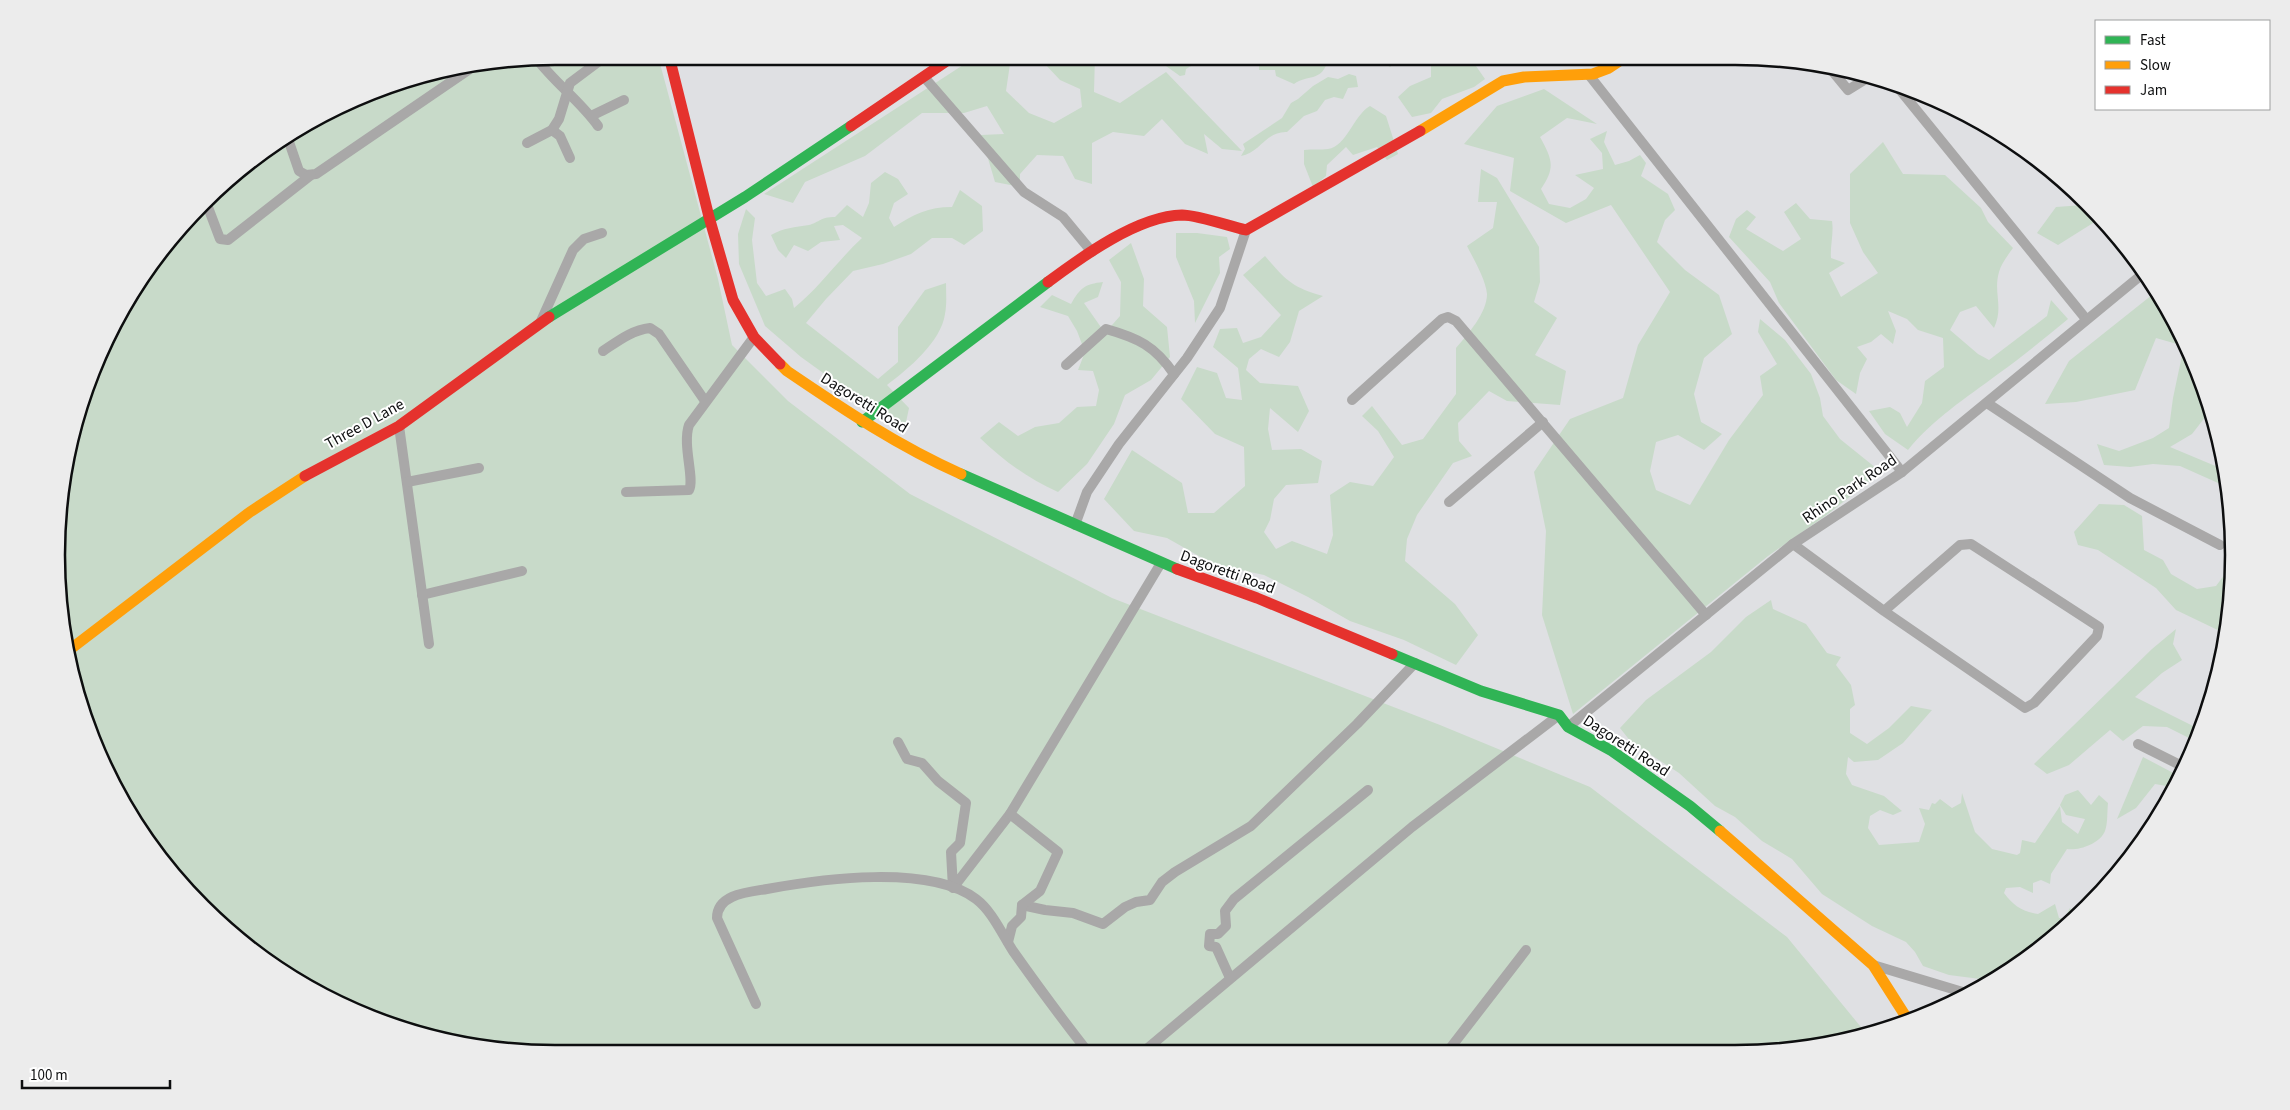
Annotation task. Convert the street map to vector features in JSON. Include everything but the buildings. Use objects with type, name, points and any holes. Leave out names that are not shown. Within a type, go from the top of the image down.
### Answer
[{"type":"street","points":[[542,65],[553,80],[566,90],[591,116],[598,126]]},
{"type":"street","points":[[527,143],[552,130],[561,112],[566,90],[570,84],[594,65]]},
{"type":"street","name":"Dagoretti Road","points":[[671,65],[709,217],[733,300],[754,337],[787,370],[862,422],[919,455],[1075,525],[1161,563],[1257,598],[1481,691],[1559,715],[1568,727],[1612,751],[1690,806],[1749,855],[1873,965],[1905,1015]]},
{"type":"street","name":"Three D Lane","points":[[73,647],[235,523],[316,468],[399,426],[541,322],[709,217],[745,197],[941,65]]},
{"type":"street","points":[[862,422],[1073,263],[1142,223],[1163,217],[1184,216],[1246,230],[1315,194],[1346,173],[1503,81],[1520,76],[1588,75],[1614,65]]},
{"type":"street","points":[[209,209],[220,239],[228,240],[311,175],[323,171],[464,73]]},
{"type":"street","points":[[1588,75],[1902,472]]},
{"type":"street","points":[[1836,75],[1848,90],[1861,82]]},
{"type":"street","points":[[924,77],[1024,192],[1063,217],[1092,252]]},
{"type":"street","points":[[1904,95],[2086,319]]},
{"type":"street","points":[[591,116],[624,100]]},
{"type":"street","points":[[552,130],[560,136],[570,158]]},
{"type":"street","points":[[290,144],[299,171],[311,175]]},
{"type":"street","points":[[1075,525],[1087,492],[1118,444],[1174,374],[1220,308],[1246,230]]},
{"type":"street","points":[[541,322],[573,250],[584,239],[602,233]]},
{"type":"street","name":"Rhino Park Road","points":[[1568,727],[1792,544],[1902,472],[2138,277]]},
{"type":"street","points":[[1352,400],[1442,319],[1448,317],[1463,326],[1706,615]]},
{"type":"street","points":[[603,351],[627,335],[641,329],[650,328],[659,334],[704,401]]},
{"type":"street","points":[[1066,365],[1106,330],[1133,337],[1148,346],[1162,356],[1174,374]]},
{"type":"street","points":[[626,492],[689,490],[692,481],[686,448],[686,433],[689,425],[704,401],[754,337]]},
{"type":"street","points":[[1987,403],[2130,498],[2220,545]]},
{"type":"street","points":[[1449,502],[1543,422]]},
{"type":"street","points":[[399,426],[429,644]]},
{"type":"street","points":[[406,482],[479,468]]},
{"type":"street","points":[[1792,544],[1884,611],[2025,708],[2034,703],[2097,636],[2099,628],[1971,544],[1960,546],[1884,611]]},
{"type":"street","points":[[953,888],[1010,814],[1161,563]]},
{"type":"street","points":[[422,595],[522,571]]},
{"type":"street","points":[[1022,904],[1045,910],[1073,913],[1103,924],[1130,904],[1150,900],[1162,882],[1175,872],[1251,826],[1357,724],[1414,663]]},
{"type":"street","points":[[1151,1045],[1412,827],[1559,715]]},
{"type":"street","points":[[898,742],[907,759],[922,762],[938,781],[966,803],[960,843],[951,852],[953,888]]},
{"type":"street","points":[[2138,744],[2178,764]]},
{"type":"street","points":[[1230,978],[1216,947],[1209,946],[1210,934],[1218,934],[1226,926],[1225,911],[1234,898],[1368,790]]},
{"type":"street","points":[[1008,942],[1012,926],[1021,917],[1022,904],[1040,891],[1058,852],[1010,814]]},
{"type":"street","points":[[756,1004],[717,918],[717,910],[722,903],[739,894],[836,879],[929,880],[977,899],[1045,996],[1083,1045]]},
{"type":"street","points":[[1453,1045],[1526,950]]},
{"type":"street","points":[[1873,965],[1958,991]]},
{"type":"green space","points":[[660,65],[718,279],[732,345],[788,401],[910,494],[1112,598],[1440,725],[1590,787],[1787,937],[1862,1028],[1831,1036],[1799,1041],[1735,1045],[555,1045],[491,1041],[459,1036],[397,1019],[367,1008],[310,979],[257,944],[232,923],[187,878],[166,853],[131,800],[116,772],[102,743],[82,682],[74,651],[66,587],[66,523],[69,491],[74,459],[91,397],[102,367],[131,310],[166,257],[187,232],[232,187],[257,166],[310,131],[367,102],[397,91],[459,74],[523,66]]},
{"type":"green space","points":[[963,65],[1010,65],[1006,91],[1029,113],[1054,123],[1082,107],[1080,89],[1060,80],[1046,65],[1095,65],[1094,92],[1120,103],[1166,72],[1242,151],[1222,149],[1204,134],[1208,154],[1185,144],[1162,119],[1144,136],[1113,132],[1092,143],[1092,184],[1075,179],[1063,156],[1037,155],[1020,174],[1020,187],[995,182],[981,135],[1004,134],[987,106],[964,113],[922,113],[865,156],[805,182],[793,203],[764,194]]},
{"type":"green space","points":[[1193,65],[1186,69],[1185,75],[1180,76],[1166,66]]},
{"type":"green space","points":[[1259,65],[1326,65],[1321,73],[1294,84],[1276,76],[1275,70],[1259,70]]},
{"type":"green space","points":[[1431,65],[1475,65],[1485,79],[1474,87],[1442,99],[1431,113],[1412,117],[1398,97],[1410,86],[1431,77]]},
{"type":"green space","points":[[1349,74],[1356,76],[1358,87],[1348,88],[1343,99],[1334,97],[1325,100],[1317,111],[1304,116],[1287,132],[1268,138],[1253,151],[1241,156],[1245,149],[1243,144],[1282,118],[1291,103],[1313,86],[1328,77],[1338,79]]},
{"type":"green space","points":[[1544,89],[1597,124],[1567,118],[1540,137],[1551,163],[1549,175],[1541,189],[1549,204],[1570,208],[1586,199],[1594,188],[1575,175],[1603,169],[1602,153],[1590,139],[1607,131],[1604,142],[1615,165],[1640,155],[1646,163],[1641,176],[1668,194],[1675,210],[1665,220],[1657,242],[1685,270],[1719,295],[1732,334],[1704,358],[1694,394],[1701,422],[1722,434],[1704,450],[1678,435],[1656,442],[1650,471],[1656,490],[1690,505],[1729,440],[1763,395],[1760,376],[1777,364],[1758,332],[1760,319],[1785,340],[1811,374],[1820,398],[1823,416],[1840,439],[1881,472],[1828,514],[1768,556],[1573,714],[1542,615],[1546,531],[1534,472],[1570,419],[1623,398],[1638,345],[1670,292],[1611,205],[1566,223],[1510,191],[1514,158],[1464,144],[1497,106]]},
{"type":"green space","points":[[1370,106],[1386,116],[1398,154],[1387,160],[1377,147],[1353,155],[1346,147],[1327,165],[1326,176],[1313,187],[1304,164],[1304,150],[1335,147]]},
{"type":"green space","points":[[1883,142],[1903,174],[1945,175],[1981,208],[1988,222],[2013,248],[2003,263],[1997,280],[1998,313],[1994,328],[1976,306],[1960,312],[1950,330],[1978,354],[1989,360],[2047,316],[2051,300],[2068,319],[2025,354],[1962,400],[1928,428],[1908,450],[1885,434],[1869,411],[1890,407],[1900,413],[1907,427],[1922,403],[1925,381],[1944,367],[1943,338],[1918,330],[1907,319],[1888,311],[1896,331],[1893,344],[1881,334],[1871,342],[1857,347],[1867,359],[1860,373],[1856,394],[1836,380],[1779,303],[1770,282],[1729,237],[1736,219],[1747,210],[1756,217],[1746,229],[1783,251],[1801,239],[1784,212],[1796,203],[1810,219],[1832,221],[1831,258],[1845,263],[1829,273],[1841,297],[1878,273],[1863,252],[1850,223],[1850,174]]},
{"type":"green space","points":[[1481,169],[1497,178],[1539,247],[1540,282],[1534,302],[1557,318],[1535,355],[1566,371],[1560,405],[1507,401],[1489,391],[1458,423],[1459,441],[1472,456],[1453,463],[1417,515],[1407,539],[1405,561],[1455,604],[1478,635],[1456,665],[1404,640],[1350,621],[1264,575],[1213,564],[1167,538],[1134,531],[1104,499],[1132,450],[1182,483],[1188,513],[1214,513],[1245,486],[1244,447],[1215,434],[1181,399],[1197,367],[1217,373],[1226,398],[1242,400],[1238,368],[1213,347],[1220,329],[1237,328],[1243,343],[1261,337],[1281,315],[1243,275],[1265,256],[1290,282],[1323,296],[1299,311],[1290,342],[1279,357],[1261,349],[1249,359],[1246,370],[1260,383],[1298,386],[1309,411],[1298,432],[1270,408],[1268,429],[1272,450],[1301,449],[1322,461],[1318,483],[1286,485],[1274,499],[1270,520],[1264,532],[1276,549],[1292,541],[1327,554],[1333,535],[1330,495],[1350,482],[1373,486],[1394,457],[1378,431],[1362,416],[1372,406],[1402,445],[1423,439],[1456,394],[1456,348],[1480,316],[1487,294],[1482,276],[1467,246],[1493,228],[1497,202],[1478,202]]},
{"type":"green space","points":[[885,172],[898,179],[908,194],[894,203],[889,218],[894,227],[922,212],[936,208],[952,207],[960,190],[982,206],[983,231],[964,245],[952,238],[932,238],[911,254],[883,264],[853,271],[806,323],[878,379],[898,362],[898,327],[925,290],[946,283],[945,314],[937,335],[914,363],[887,385],[909,408],[905,427],[862,401],[801,357],[765,326],[739,264],[738,234],[746,209],[755,218],[752,240],[757,283],[766,296],[785,289],[792,299],[794,308],[862,238],[843,225],[834,226],[840,240],[821,242],[808,251],[794,245],[786,258],[778,250],[771,235],[785,229],[809,225],[823,219],[835,217],[847,205],[863,217],[869,203],[871,183]]},
{"type":"green space","points":[[2077,205],[2094,222],[2058,245],[2037,233],[2056,207]]},
{"type":"green space","points":[[1176,233],[1197,233],[1227,237],[1230,249],[1219,257],[1220,273],[1195,323],[1194,301],[1176,257]]},
{"type":"green space","points":[[1131,243],[1144,279],[1143,306],[1167,327],[1170,357],[1151,380],[1125,395],[1114,424],[1087,464],[1058,492],[1016,468],[980,438],[999,422],[1018,436],[1035,427],[1059,423],[1077,407],[1096,406],[1099,390],[1093,371],[1078,370],[1085,352],[1077,331],[1068,316],[1040,307],[1052,295],[1071,304],[1077,294],[1084,288],[1103,282],[1098,297],[1084,303],[1105,333],[1120,316],[1121,282],[1109,260]]},
{"type":"green space","points":[[2150,296],[2177,344],[2156,338],[2135,390],[2076,402],[2045,404],[2069,361]]},
{"type":"green space","points":[[2182,355],[2205,417],[2192,434],[2170,447],[2217,467],[2220,484],[2180,466],[2153,464],[2130,467],[2104,465],[2097,444],[2119,451],[2153,438],[2169,428]]},
{"type":"green space","points":[[2099,504],[2124,505],[2142,516],[2144,550],[2163,560],[2171,574],[2197,589],[2216,586],[2224,575],[2219,631],[2176,610],[2156,588],[2098,550],[2078,545],[2074,532]]},
{"type":"green space","points":[[1771,600],[1773,609],[1806,624],[1827,653],[1841,657],[1836,665],[1851,685],[1855,705],[1850,709],[1850,733],[1867,744],[1889,728],[1911,706],[1932,710],[1903,743],[1878,760],[1854,762],[1848,757],[1846,774],[1852,785],[1884,796],[1902,811],[1893,815],[1880,810],[1870,816],[1868,828],[1879,845],[1919,842],[1925,824],[1919,808],[1929,810],[1932,803],[1935,804],[1940,799],[1952,808],[1961,803],[1962,793],[1975,832],[1992,849],[2017,855],[2020,853],[2022,840],[2035,843],[2060,806],[2062,822],[2078,834],[2085,819],[2066,815],[2060,805],[2065,795],[2078,790],[2091,805],[2099,795],[2108,803],[2107,824],[2102,836],[2088,846],[2067,849],[2051,874],[2050,884],[2041,880],[2033,883],[2033,893],[2020,887],[2006,888],[2004,893],[2018,907],[2038,914],[2055,904],[2059,918],[2063,918],[2033,944],[1980,979],[1949,975],[1923,966],[1915,952],[1906,942],[1872,926],[1822,894],[1792,859],[1762,841],[1735,817],[1715,806],[1679,773],[1631,742],[1620,728],[1646,700],[1711,652],[1746,617]]},
{"type":"green space","points":[[2176,629],[2173,644],[2182,660],[2162,673],[2135,697],[2194,727],[2190,738],[2167,727],[2143,726],[2123,741],[2110,730],[2069,765],[2047,774],[2034,764],[2152,649]]},
{"type":"green space","points":[[2143,757],[2173,773],[2166,786],[2155,784],[2136,808],[2117,819]]},
{"type":"traffic: fast","points":[[549,317],[745,197],[851,126]]},
{"type":"traffic: fast","points":[[862,422],[1048,282]]},
{"type":"traffic: fast","points":[[961,474],[1177,569]]},
{"type":"traffic: fast","points":[[1392,654],[1481,691],[1559,715],[1568,727],[1612,751],[1690,806],[1720,831]]},
{"type":"traffic: slow","points":[[1420,131],[1503,81],[1524,77],[1593,74],[1614,65]]},
{"type":"traffic: slow","points":[[780,364],[787,371],[871,426],[961,474]]},
{"type":"traffic: slow","points":[[73,647],[250,512],[305,476]]},
{"type":"traffic: slow","points":[[1720,831],[1873,965],[1905,1015]]},
{"type":"traffic: jam","points":[[671,65],[709,217],[733,300],[754,337],[780,364]]},
{"type":"traffic: jam","points":[[851,126],[941,65]]},
{"type":"traffic: jam","points":[[1048,282],[1112,239],[1147,222],[1165,217],[1189,215],[1246,230],[1420,131]]},
{"type":"traffic: jam","points":[[305,476],[399,426],[549,317]]},
{"type":"traffic: jam","points":[[1177,569],[1257,598],[1392,654]]}]
